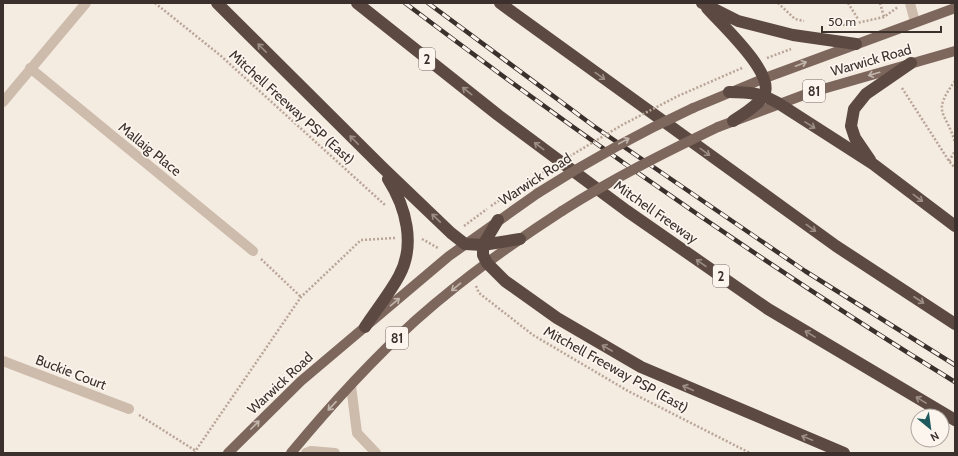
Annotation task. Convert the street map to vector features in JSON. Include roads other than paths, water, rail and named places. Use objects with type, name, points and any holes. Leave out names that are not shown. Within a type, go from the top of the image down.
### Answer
[{"type":"highway","points":[[217,3],[382,167],[451,233],[465,244],[483,246],[520,239]]},
{"type":"highway","name":"Mitchell Freeway","points":[[356,3],[498,115],[627,211],[768,309],[955,420]]},
{"type":"highway","points":[[500,3],[836,246],[955,324]]},
{"type":"highway","points":[[702,3],[745,22],[793,35],[856,44]]},
{"type":"highway","points":[[702,3],[756,62],[765,78],[767,86],[764,95],[756,104],[733,120]]},
{"type":"highway","points":[[873,164],[855,138],[851,126],[854,109],[866,94],[911,63]]},
{"type":"highway","points":[[729,92],[747,92],[764,95],[778,103],[873,164],[955,226]]},
{"type":"highway","points":[[365,327],[399,276],[406,261],[408,238],[404,209],[382,167]]},
{"type":"highway","points":[[498,220],[483,246],[483,255],[487,263],[505,281],[557,318],[641,367],[844,453]]},
{"type":"main road","name":"Warwick Road","points":[[228,453],[301,381],[465,244],[538,193],[590,160],[641,132],[729,92],[955,8]]},
{"type":"main road","name":"Warwick Road","points":[[292,453],[317,422],[376,358],[417,320],[487,263],[520,239],[600,187],[649,160],[733,120],[778,103],[911,63],[955,52]]},
{"type":"street","points":[[3,102],[86,3]]},
{"type":"street","name":"Warwick Road","points":[[910,3],[915,22]]},
{"type":"street","name":"Mallaig Place","points":[[30,68],[253,251]]},
{"type":"street","name":"Buckie Court","points":[[3,362],[129,409]]},
{"type":"street","points":[[351,386],[357,433],[376,453]]},
{"type":"street","points":[[306,453],[311,451],[335,453]]},
{"type":"railway","points":[[405,3],[539,102],[675,199],[884,338],[955,382]]},
{"type":"railway","points":[[428,3],[595,127],[805,271],[955,365]]}]
